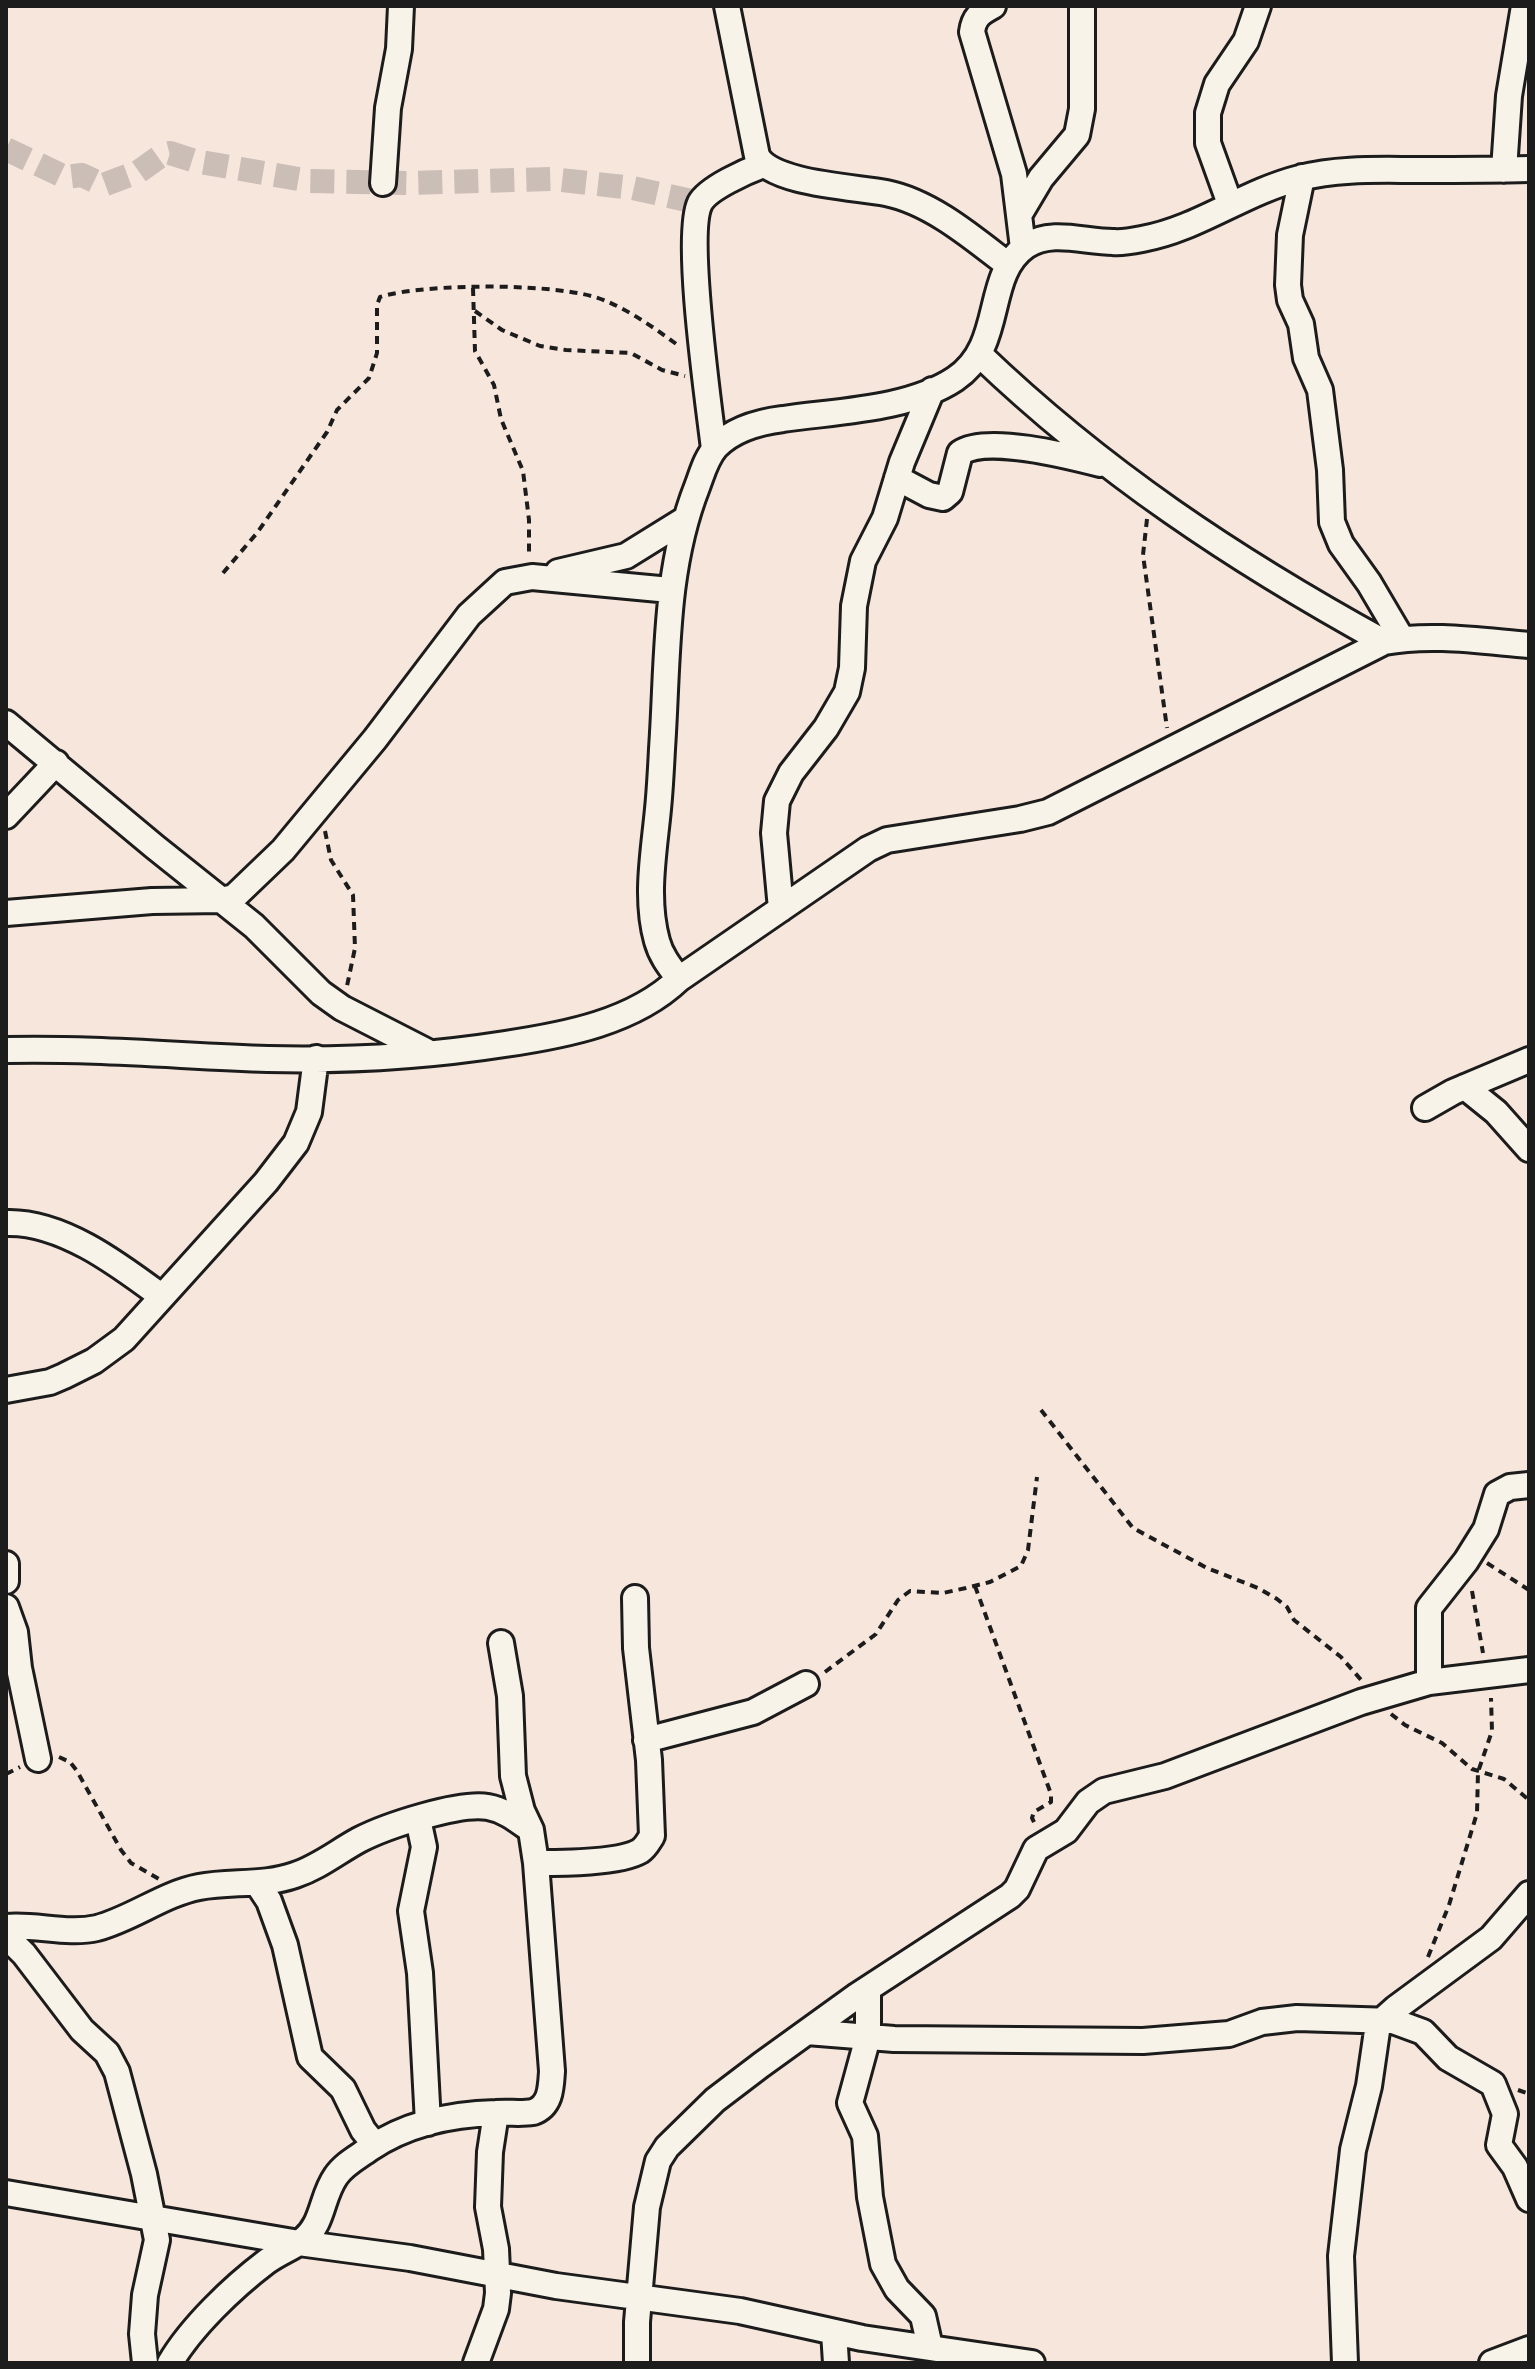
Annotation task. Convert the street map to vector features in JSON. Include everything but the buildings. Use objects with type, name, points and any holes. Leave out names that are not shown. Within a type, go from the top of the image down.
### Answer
[{"type":"street","points":[[383,183],[388,108],[399,49],[401,6]]},
{"type":"street","points":[[727,6],[757,156],[763,165],[813,181],[903,197],[971,237],[1016,257]]},
{"type":"street","points":[[963,6],[966,25],[972,32]]},
{"type":"street","points":[[993,6],[978,14],[973,21],[972,32],[1014,174],[1019,215],[1016,257]]},
{"type":"street","points":[[1019,215],[1041,178],[1077,135],[1082,109],[1082,6]]},
{"type":"street","points":[[1230,204],[1206,129],[1213,93],[1246,41],[1258,6]]},
{"type":"street","points":[[1504,170],[1509,96],[1524,6]]},
{"type":"street","points":[[714,449],[696,274],[696,217],[706,196],[763,165]]},
{"type":"street","points":[[679,979],[664,959],[657,941],[651,903],[652,857],[659,794],[670,590],[684,520],[714,449],[736,431],[759,424],[879,406],[932,390],[957,377],[970,367],[979,354],[991,327],[1001,281],[1016,257],[1047,237],[1113,243],[1145,239],[1186,228],[1230,204],[1302,177],[1339,172],[1529,169]]},
{"type":"street","points":[[1302,177],[1290,235],[1287,274],[1290,300],[1301,324],[1306,358],[1320,390],[1330,470],[1332,522],[1341,544],[1369,583],[1393,641]]},
{"type":"street","points":[[979,354],[1106,465],[1149,497],[1285,587],[1393,641]]},
{"type":"street","points":[[781,909],[774,833],[777,801],[791,773],[826,728],[847,692],[852,668],[854,606],[863,561],[885,518],[897,478],[932,390]]},
{"type":"street","points":[[897,478],[929,495],[945,498],[950,492],[960,453],[974,446],[1039,450],[1106,465]]},
{"type":"street","points":[[6,913],[234,897],[258,876],[321,805],[469,615],[505,582],[626,556],[684,520]]},
{"type":"street","points":[[531,577],[670,590]]},
{"type":"street","points":[[6,1050],[316,1058],[472,1049],[565,1033],[637,1009],[665,993],[679,979],[868,849],[887,840],[1048,812],[1393,641],[1446,638],[1529,645]]},
{"type":"street","points":[[6,723],[254,926],[321,993],[342,1008],[429,1052]]},
{"type":"street","points":[[6,816],[56,763]]},
{"type":"street","points":[[6,1390],[50,1382],[94,1361],[124,1339],[266,1182],[296,1143],[309,1112],[316,1058]]},
{"type":"street","points":[[1425,1108],[1529,1060]]},
{"type":"street","points":[[1465,1087],[1496,1112],[1529,1149]]},
{"type":"street","points":[[6,1223],[37,1224],[66,1235],[161,1296]]},
{"type":"street","points":[[1429,1682],[1429,1608],[1470,1554],[1490,1519],[1497,1494],[1510,1487],[1529,1485]]},
{"type":"street","points":[[6,1564],[6,1581]]},
{"type":"street","points":[[536,1863],[578,1862],[637,1853],[646,1847],[652,1836],[653,1813],[636,1648],[635,1598]]},
{"type":"street","points":[[6,1607],[15,1632],[19,1668],[38,1759]]},
{"type":"street","points":[[170,2363],[178,2349],[229,2293],[314,2229],[328,2189],[337,2174],[375,2145],[413,2126],[496,2113],[540,2110],[548,2099],[551,2088],[550,2031],[536,1863],[531,1830],[522,1811],[513,1776],[510,1696],[501,1643]]},
{"type":"street","points":[[637,2363],[647,2207],[652,2179],[663,2154],[715,2100],[868,1989],[1010,1896],[1017,1889],[1036,1849],[1066,1831],[1088,1802],[1104,1791],[1173,1773],[1374,1698],[1429,1682],[1529,1670]]},
{"type":"street","points":[[646,1740],[753,1712],[806,1684]]},
{"type":"street","points":[[6,1927],[88,1930],[187,1891],[257,1883],[303,1872],[363,1838],[443,1812],[486,1807],[510,1814],[531,1830]]},
{"type":"street","points":[[418,1819],[424,1847],[411,1911],[424,2020],[428,2123]]},
{"type":"street","points":[[257,1883],[269,1901],[285,1945],[309,2056],[343,2089],[363,2130],[375,2145]]},
{"type":"street","points":[[1345,2363],[1341,2256],[1353,2150],[1369,2086],[1374,2042],[1380,2022],[1491,1938],[1529,1894]]},
{"type":"street","points":[[6,1936],[24,1954],[82,2030],[113,2061],[144,2174],[157,2240],[145,2295],[142,2334],[145,2363]]},
{"type":"street","points":[[868,1989],[868,2037],[850,2103],[865,2136],[876,2240],[891,2282],[923,2316],[930,2347]]},
{"type":"street","points":[[807,2032],[956,2041],[1143,2041],[1229,2034],[1262,2022],[1297,2018],[1393,2021],[1429,2036],[1448,2058],[1493,2084],[1505,2114],[1499,2145],[1515,2167],[1529,2199]]},
{"type":"street","points":[[476,2363],[496,2309],[496,2249],[488,2207],[490,2152],[496,2113]]},
{"type":"street","points":[[6,2193],[497,2273],[556,2286],[740,2311],[834,2332],[1032,2363]]},
{"type":"street","points":[[834,2332],[836,2363]]},
{"type":"street","points":[[1492,2363],[1529,2349]]},
{"type":"path","points":[[223,573],[257,533],[327,432],[337,410],[369,378],[377,353],[377,305],[380,297],[435,289],[473,288],[562,291],[604,299],[654,327],[705,372]]},
{"type":"path","points":[[473,288],[475,351],[494,385],[501,419],[523,471],[531,577]]},
{"type":"path","points":[[475,311],[502,330],[540,346],[631,353],[662,370],[705,372]]},
{"type":"path","points":[[1149,497],[1143,555],[1169,751]]},
{"type":"path","points":[[321,805],[331,860],[350,886],[355,907],[355,948],[342,1008]]},
{"type":"path","points":[[1041,1410],[1133,1528],[1195,1562],[1258,1588],[1283,1603],[1294,1620],[1341,1657],[1374,1698],[1405,1725],[1442,1743],[1464,1764],[1478,1772],[1504,1779],[1529,1800]]},
{"type":"path","points":[[806,1684],[839,1664],[876,1634],[898,1600],[910,1591],[943,1593],[990,1582],[1012,1572],[1025,1559],[1037,1477]]},
{"type":"path","points":[[1470,1554],[1529,1590]]},
{"type":"path","points":[[1427,1960],[1449,1905],[1477,1813],[1478,1772],[1492,1731],[1493,1718],[1470,1554]]},
{"type":"path","points":[[975,1586],[1051,1794],[1051,1802],[1036,1810],[1032,1818],[1045,1842]]},
{"type":"path","points":[[6,1774],[38,1759],[61,1757],[70,1762],[89,1789],[110,1833],[131,1863],[187,1891]]},
{"type":"tunnel","points":[[6,149],[65,177],[82,175],[103,185],[138,172],[170,153],[195,161],[310,181],[409,183],[552,179],[633,188],[700,203]]}]
